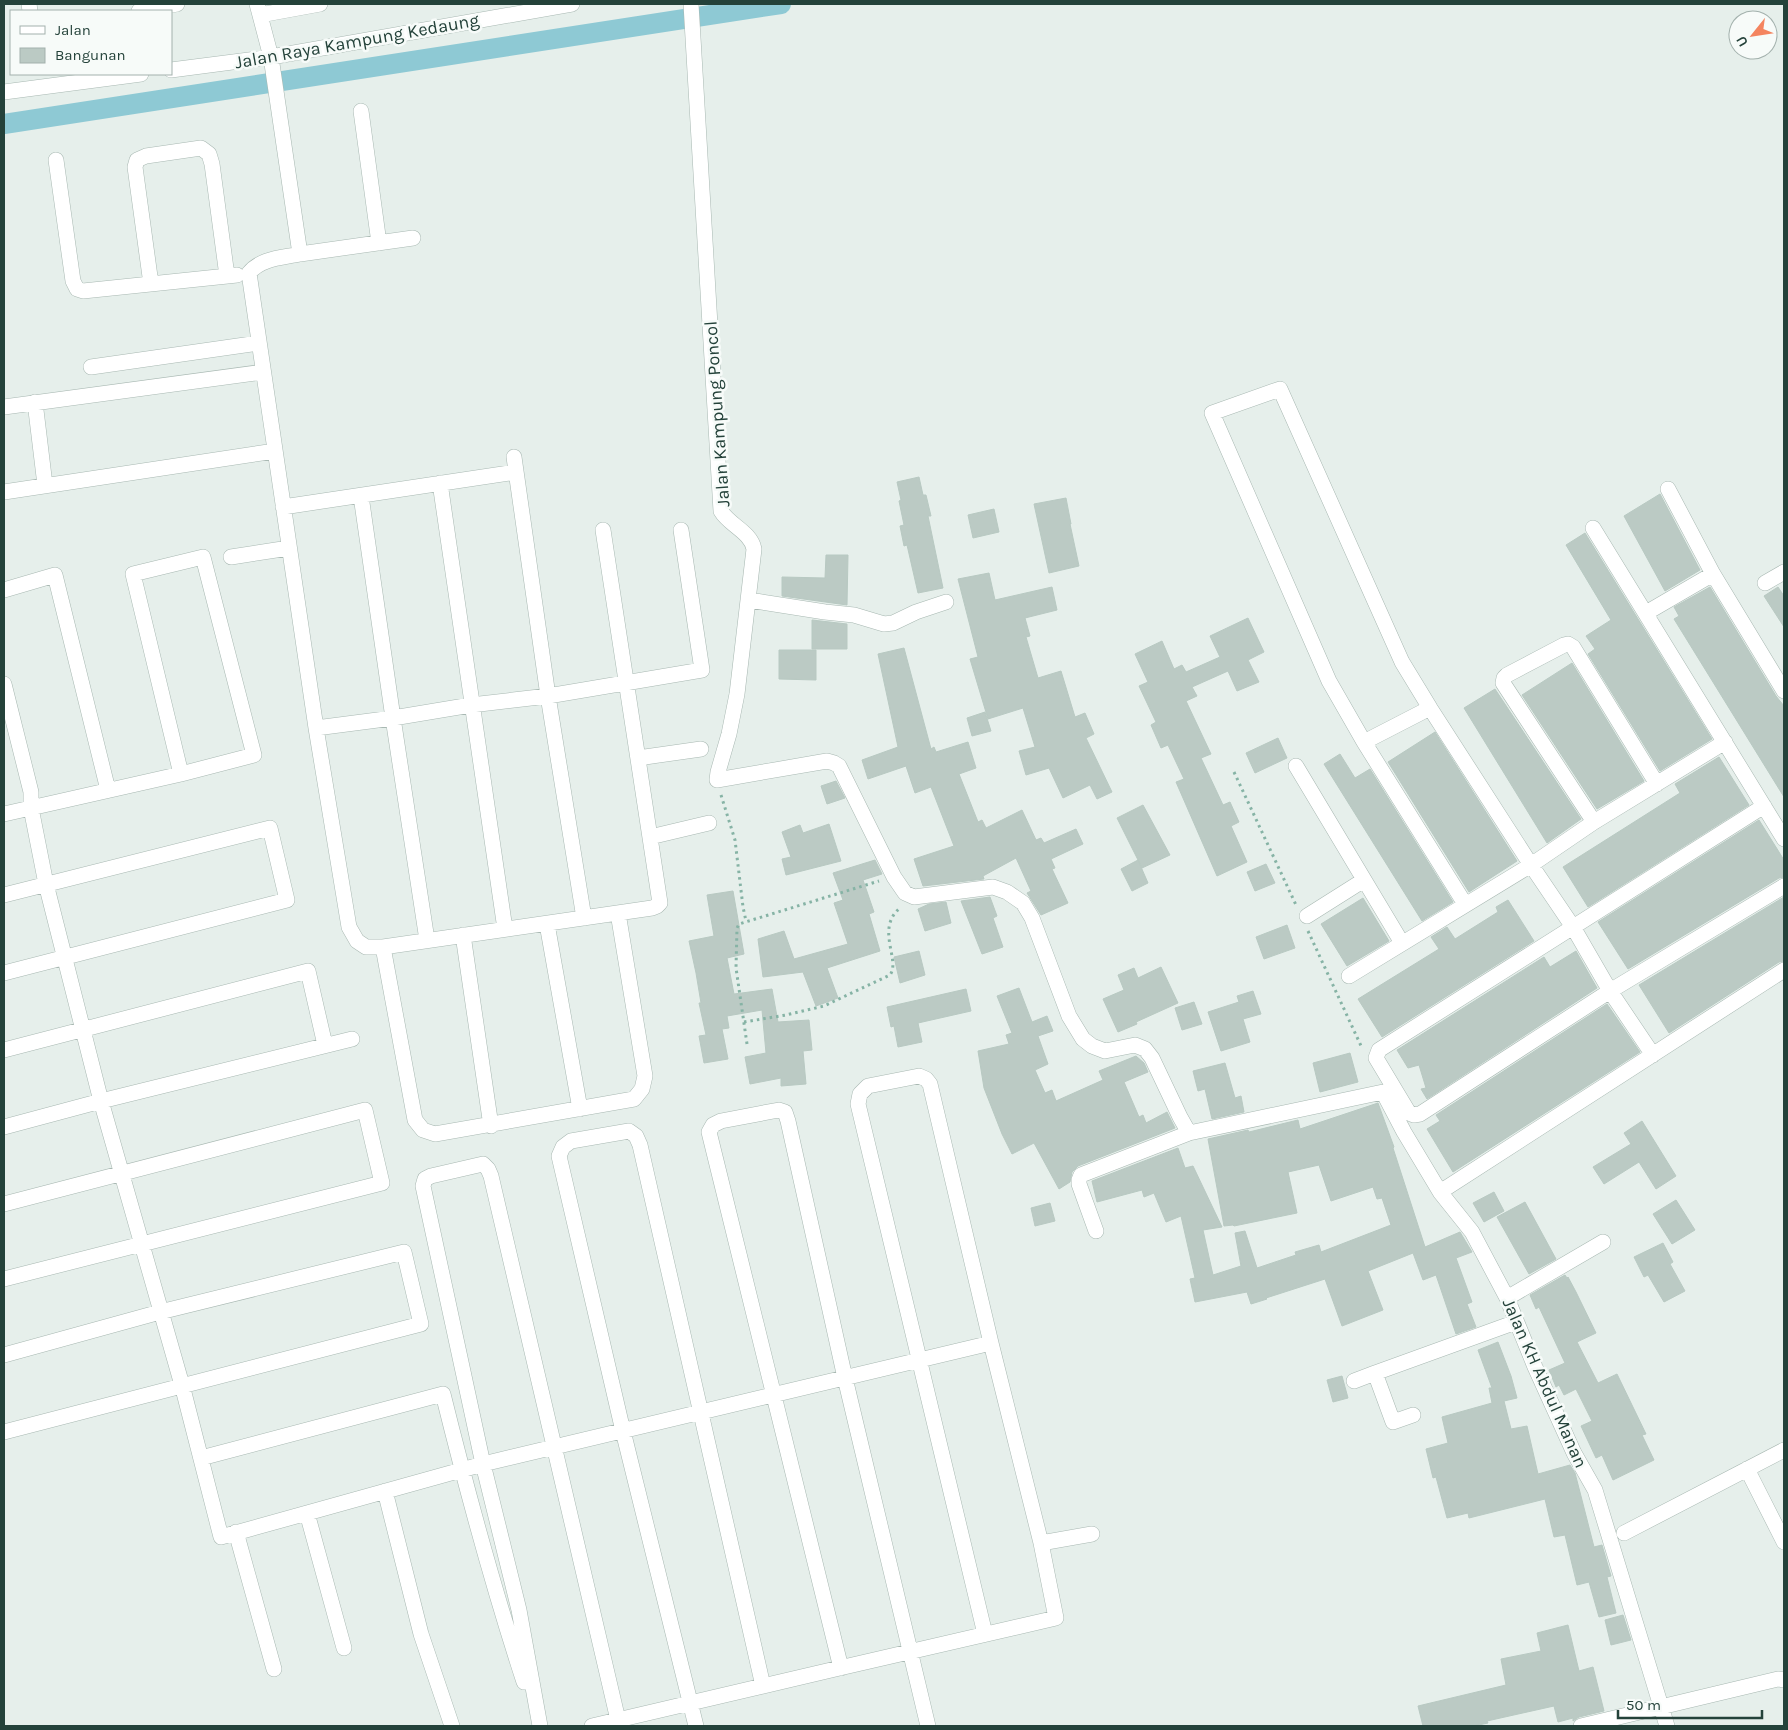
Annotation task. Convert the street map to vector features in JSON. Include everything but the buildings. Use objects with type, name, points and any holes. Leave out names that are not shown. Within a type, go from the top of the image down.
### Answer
[{"type":"street","points":[[144,10],[175,4]]},
{"type":"street","points":[[300,254],[272,61],[259,9],[320,4]]},
{"type":"street","name":"Jalan Raya Kampung Kedaung","points":[[172,70],[272,61],[572,4]]},
{"type":"street","name":"Jalan Kampung Poncol","points":[[691,4],[721,510],[727,519],[750,539],[753,544],[749,600],[737,694],[717,780]]},
{"type":"street","points":[[4,92],[134,75]]},
{"type":"street","points":[[361,111],[379,243]]},
{"type":"street","points":[[151,284],[135,167],[137,160],[146,156],[201,148],[209,154],[212,164],[227,276]]},
{"type":"street","points":[[56,160],[73,281],[77,290],[83,291],[249,273]]},
{"type":"street","points":[[413,238],[300,254],[264,262],[254,266],[249,273],[316,728],[349,928],[357,941],[366,947],[383,948],[427,940],[547,924],[652,908],[660,903],[603,530]]},
{"type":"street","points":[[91,367],[259,343]]},
{"type":"street","points":[[4,407],[263,372]]},
{"type":"street","points":[[1465,904],[1364,742],[1329,680],[1212,414],[1280,389],[1402,662],[1531,865],[1573,927],[1610,991],[1653,1055]]},
{"type":"street","points":[[36,402],[45,486]]},
{"type":"street","points":[[4,492],[275,451]]},
{"type":"street","points":[[283,507],[440,483],[515,465],[548,696],[584,918]]},
{"type":"street","points":[[440,483],[505,929]]},
{"type":"street","points":[[1668,489],[1713,574],[1784,691]]},
{"type":"street","points":[[361,496],[427,940]]},
{"type":"street","points":[[1594,528],[1784,839]]},
{"type":"street","points":[[316,728],[471,705],[548,696],[702,670],[681,530]]},
{"type":"street","points":[[231,557],[289,548]]},
{"type":"street","points":[[4,814],[181,774],[254,755],[203,557],[134,574],[181,774]]},
{"type":"street","points":[[1765,583],[1784,572]]},
{"type":"street","points":[[1646,613],[1713,574]]},
{"type":"street","points":[[4,590],[55,575],[108,790]]},
{"type":"street","points":[[749,600],[854,615],[884,624],[893,623],[916,612],[946,602]]},
{"type":"street","points":[[1594,822],[1503,683],[1507,675],[1564,645],[1568,644],[1573,647],[1657,784]]},
{"type":"street","points":[[4,684],[30,792],[31,808],[46,884],[102,1101],[182,1385],[221,1537],[483,1464],[991,1343]]},
{"type":"street","points":[[1364,742],[1430,708]]},
{"type":"street","points":[[1349,976],[1531,865],[1594,822],[1725,742]]},
{"type":"street","points":[[638,758],[701,749]]},
{"type":"street","points":[[717,780],[827,761],[834,763],[838,766],[894,877],[905,893],[914,897],[993,887],[1007,892],[1023,903],[1032,918],[1070,1016],[1083,1038],[1092,1046],[1106,1051],[1135,1045],[1146,1049],[1189,1133],[1081,1175],[1079,1184],[1096,1231]]},
{"type":"street","points":[[1296,766],[1402,943]]},
{"type":"street","points":[[1764,806],[1379,1050],[1376,1058],[1409,1112],[1420,1114],[1610,991],[1784,886]]},
{"type":"street","points":[[650,837],[709,823]]},
{"type":"street","points":[[4,895],[270,828],[286,900],[4,973]]},
{"type":"street","points":[[1307,916],[1364,880]]},
{"type":"street","points":[[383,948],[415,1120],[423,1130],[435,1134],[491,1126],[634,1099],[642,1089],[645,1076],[618,913]]},
{"type":"street","points":[[547,924],[580,1109]]},
{"type":"street","points":[[463,935],[491,1126]]},
{"type":"street","points":[[1440,1192],[1784,970]]},
{"type":"street","points":[[4,1050],[308,971],[325,1045]]},
{"type":"street","points":[[4,1127],[352,1039]]},
{"type":"street","points":[[592,1726],[1056,1618],[1041,1543],[991,1343],[930,1084],[926,1079],[919,1076],[868,1086],[860,1094],[858,1104],[985,1634]]},
{"type":"street","name":"Jalan KH Abdul Manan","points":[[1189,1133],[1383,1092],[1404,1132],[1440,1192],[1472,1232],[1507,1298],[1554,1412],[1595,1490],[1667,1726]]},
{"type":"street","points":[[4,1204],[365,1110],[382,1183],[4,1279]]},
{"type":"street","points":[[841,1668],[709,1132],[713,1124],[721,1121],[779,1110],[785,1112],[788,1121],[845,1378],[928,1726]]},
{"type":"street","points":[[696,1726],[623,1431],[559,1156],[563,1147],[571,1141],[629,1131],[636,1136],[640,1145],[764,1686]]},
{"type":"street","points":[[539,1726],[518,1610],[483,1464],[423,1186],[425,1179],[431,1176],[483,1164],[488,1169],[556,1447],[618,1720]]},
{"type":"street","points":[[1507,1298],[1603,1242]]},
{"type":"street","points":[[4,1355],[160,1312],[404,1252],[421,1324],[4,1432]]},
{"type":"street","points":[[1354,1381],[1516,1322]]},
{"type":"street","points":[[1375,1373],[1393,1422],[1413,1415]]},
{"type":"street","points":[[201,1458],[443,1394],[502,1614],[539,1726]]},
{"type":"street","points":[[1624,1533],[1784,1450]]},
{"type":"street","points":[[1747,1469],[1783,1537]]},
{"type":"street","points":[[386,1491],[421,1634],[452,1726]]},
{"type":"street","points":[[307,1513],[344,1648]]},
{"type":"street","points":[[236,1532],[274,1669]]},
{"type":"street","points":[[1041,1543],[1092,1534]]},
{"type":"street","points":[[1581,1726],[1778,1679],[1784,1680]]},
{"type":"path","points":[[717,780],[735,840],[746,921]]},
{"type":"path","points":[[747,1044],[736,968],[737,928],[739,924],[894,877]]},
{"type":"path","points":[[744,1022],[786,1016],[824,1006],[890,975],[892,969],[889,935],[890,919],[914,897]]},
{"type":"waterway","points":[[4,124],[781,4]]}]
